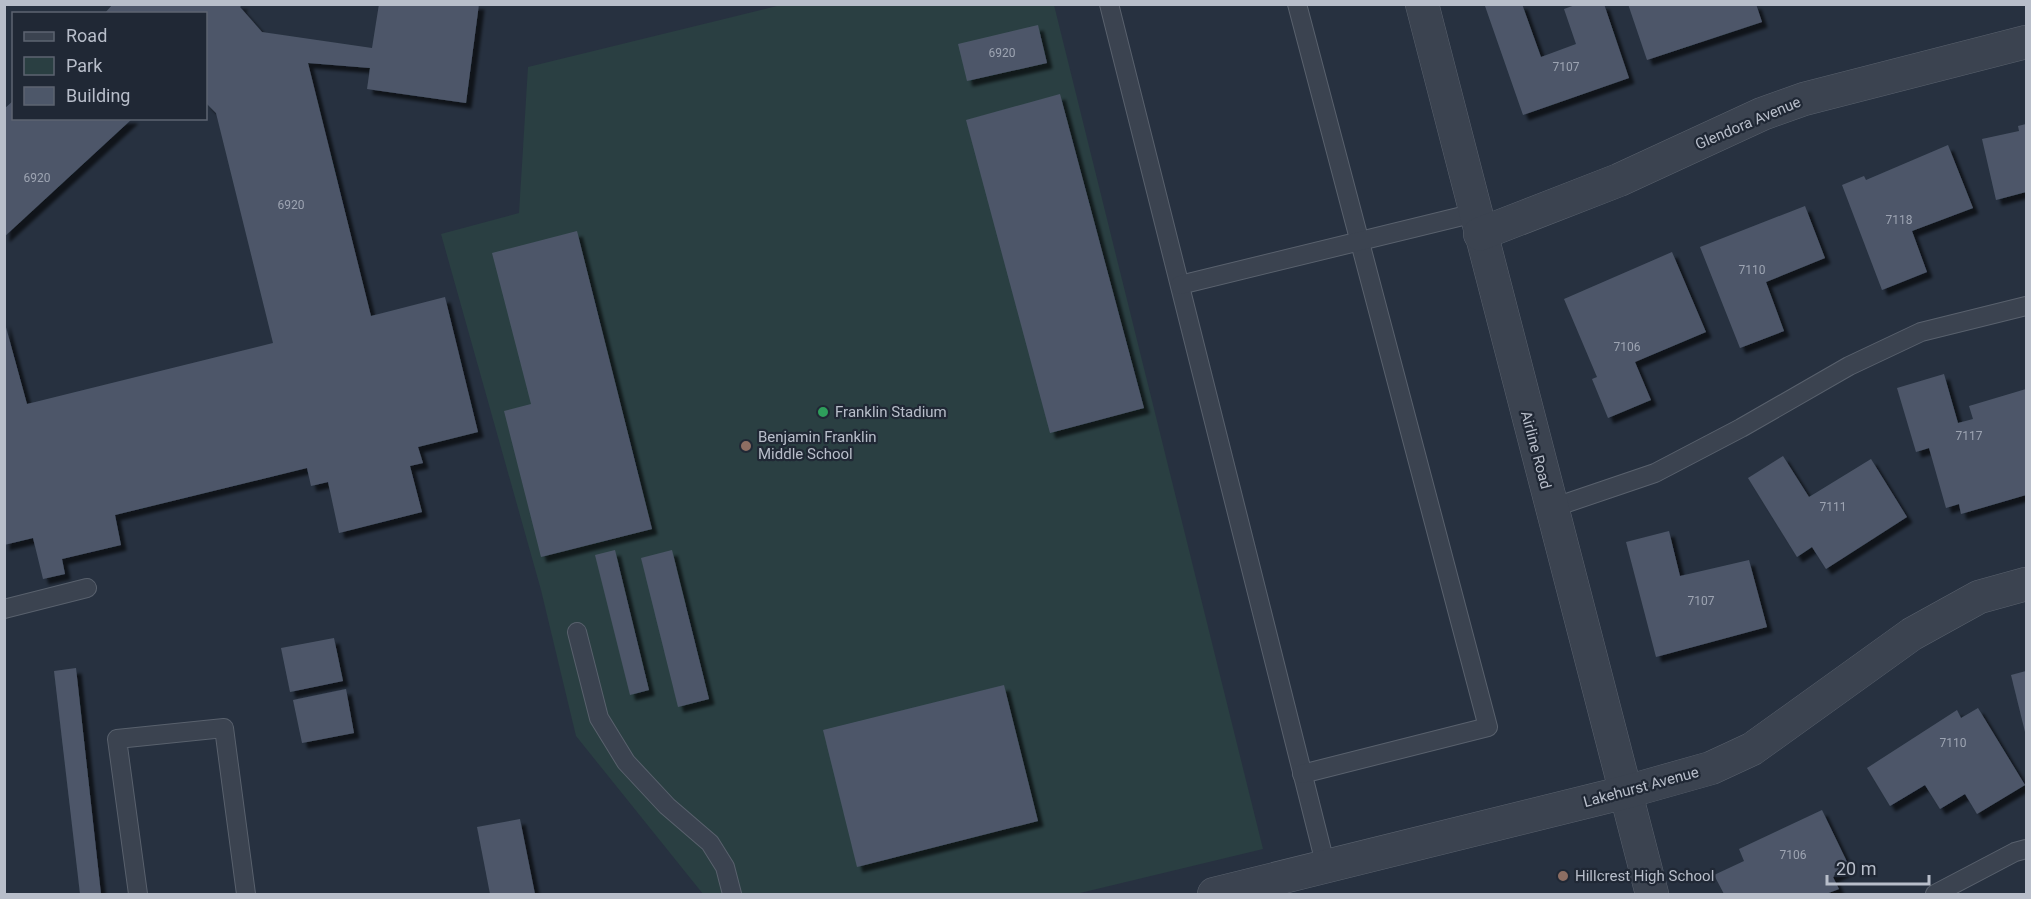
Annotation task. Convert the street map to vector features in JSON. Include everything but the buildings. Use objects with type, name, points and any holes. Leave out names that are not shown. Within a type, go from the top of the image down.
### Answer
[{"type":"street","name":"Airline Road","points":[[1422,4],[1652,894]]},
{"type":"street","name":"Glendora Avenue","points":[[1478,223],[1619,180],[1762,114],[1804,99],[2026,42]]},
{"type":"street","name":"Lakehurst Avenue","points":[[1214,894],[1626,792],[1711,768],[1752,749],[1912,634],[1979,597],[2026,584]]},
{"type":"lane","points":[[1109,4],[1326,867]]},
{"type":"lane","points":[[1297,4],[1488,727],[1302,774]]},
{"type":"lane","points":[[1180,285],[1359,242],[1478,223]]},
{"type":"lane","points":[[1552,508],[1655,473],[1742,428],[1849,366],[1921,332],[2026,306]]},
{"type":"lane","points":[[4,609],[87,588]]},
{"type":"lane","points":[[576,632],[599,718],[626,762],[667,806],[710,843],[725,867],[732,894]]},
{"type":"lane","points":[[138,894],[117,740],[224,728],[246,894]]},
{"type":"lane","points":[[1935,894],[2015,852],[2026,849]]},
{"type":"green space","name":"Franklin Stadium","points":[[781,5],[1054,5],[1263,849],[1076,894],[703,894],[576,736],[541,590],[441,234],[519,213],[528,67]]},
{"type":"place","name":"Franklin Stadium","points":[[823,412]]},
{"type":"place","name":"Benjamin Franklin Middle School","points":[[746,446]]},
{"type":"place","name":"Hillcrest High School","points":[[1563,876]]}]
